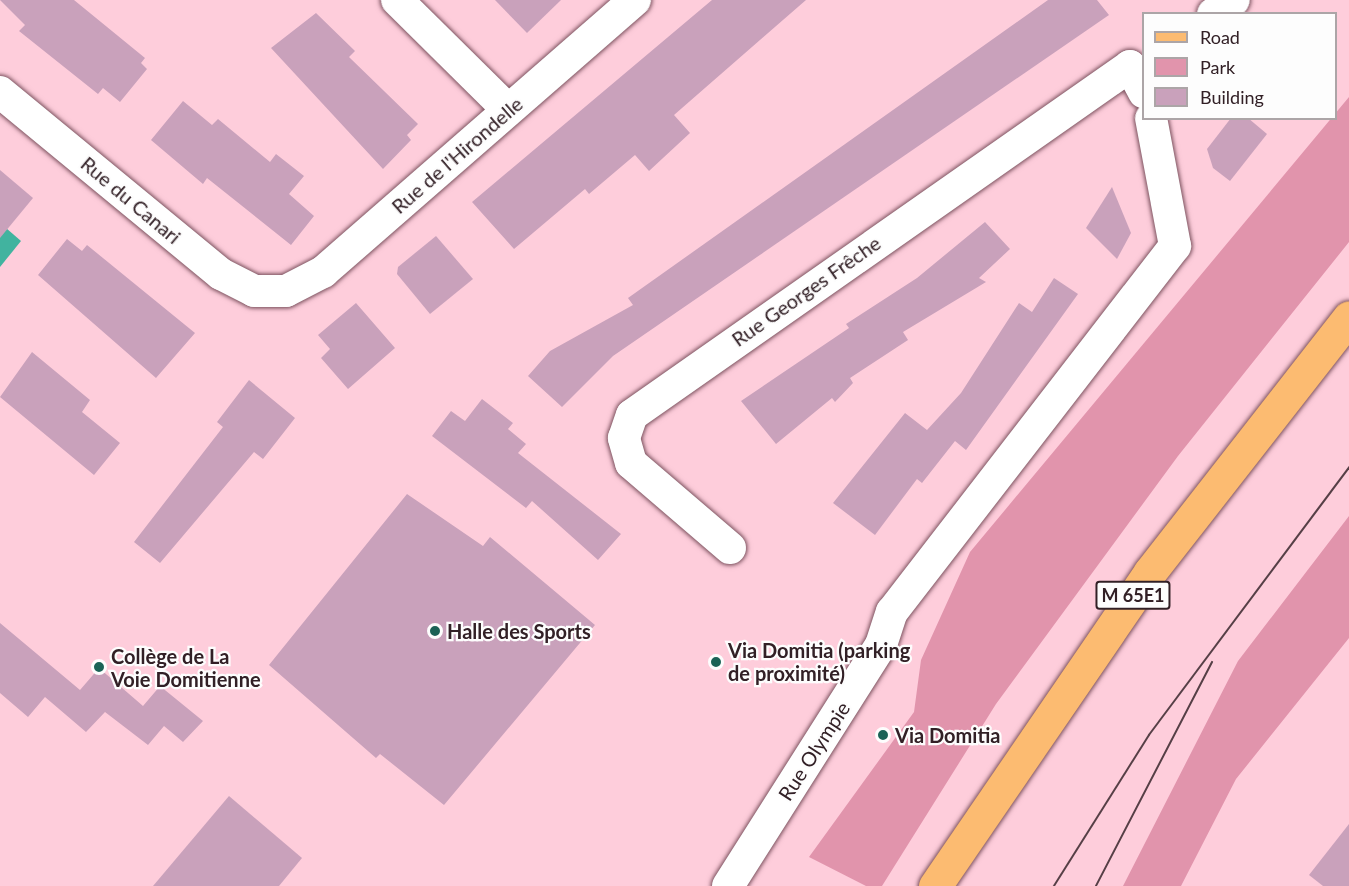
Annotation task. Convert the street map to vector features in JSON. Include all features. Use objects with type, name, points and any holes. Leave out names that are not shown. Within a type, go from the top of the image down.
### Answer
[{"type":"main road","name":"M 65E1","points":[[935,886],[1150,572],[1349,316]]},
{"type":"street","points":[[397,0],[508,110]]},
{"type":"street","name":"Rue de l'Hirondelle","points":[[269,293],[303,285],[323,272],[635,0]]},
{"type":"street","points":[[1216,12],[1234,0]]},
{"type":"street","name":"Rue Georges Frêche","points":[[730,549],[631,463],[624,438],[633,415],[1139,72]]},
{"type":"street","name":"Rue du Canari","points":[[0,92],[221,274],[269,293]]},
{"type":"street","name":"Rue Olympie","points":[[728,886],[881,645],[892,612],[1175,246],[1151,120]]},
{"type":"green space","points":[[1349,97],[1349,242],[1178,456],[996,704],[882,886],[866,886],[809,857],[914,712],[921,660],[970,552],[1330,120],[1337,120],[1337,111]]},
{"type":"green space","points":[[1349,516],[1349,638],[1236,779],[1181,886],[1123,886],[1238,661]]},
{"type":"shaded area","points":[[6,228],[21,241],[0,267],[0,235]]},
{"type":"building","points":[[0,0],[74,0],[145,58],[141,63],[147,69],[120,102],[103,88],[98,94],[19,31],[25,25]]},
{"type":"building","points":[[495,0],[561,0],[527,33]]},
{"type":"building","points":[[712,0],[806,0],[674,115],[690,133],[649,171],[635,155],[589,194],[585,189],[514,249],[472,202]]},
{"type":"building","points":[[1048,0],[1097,0],[1109,15],[613,356],[562,407],[528,376],[550,351],[633,305],[628,298]]},
{"type":"building","points":[[316,13],[355,51],[349,57],[418,124],[407,135],[411,140],[383,169],[271,48]]},
{"type":"building","points":[[183,101],[212,125],[218,119],[270,162],[276,154],[304,176],[289,194],[314,216],[291,245],[207,178],[203,184],[151,140]]},
{"type":"building","points":[[1229,120],[1250,120],[1267,134],[1230,181],[1213,168],[1207,149]]},
{"type":"building","points":[[0,170],[33,198],[0,238]]},
{"type":"building","points":[[1112,187],[1131,233],[1117,259],[1086,228]]},
{"type":"building","points":[[985,222],[1010,249],[979,278],[986,282],[903,332],[908,340],[850,378],[853,383],[835,402],[832,398],[776,444],[741,401],[849,328],[846,324],[917,278]]},
{"type":"building","points":[[436,236],[473,279],[430,314],[397,274],[398,267]]},
{"type":"building","points":[[67,239],[82,251],[87,245],[195,333],[156,378],[38,275]]},
{"type":"building","points":[[1054,278],[1078,294],[966,450],[955,441],[922,483],[917,479],[875,535],[833,503],[905,413],[927,430],[961,393],[1019,303],[1032,312]]},
{"type":"building","points":[[356,303],[395,348],[348,389],[321,358],[330,349],[318,335]]},
{"type":"building","points":[[32,352],[90,400],[82,412],[120,443],[94,475],[0,397]]},
{"type":"building","points":[[249,380],[295,418],[263,459],[254,452],[160,563],[134,542],[223,427],[217,422]]},
{"type":"building","points":[[482,399],[513,423],[508,429],[526,444],[518,453],[621,534],[598,560],[532,501],[526,508],[432,436],[451,411],[465,421]]},
{"type":"building","name":"Halle des Sports","points":[[407,494],[483,546],[490,537],[595,625],[444,805],[380,754],[376,758],[269,665]]},
{"type":"building","points":[[0,623],[80,690],[99,668],[143,706],[160,686],[203,721],[183,742],[164,726],[148,745],[105,712],[86,732],[45,697],[28,717],[0,693]]},
{"type":"building","points":[[229,796],[302,858],[279,886],[153,886]]},
{"type":"building","points":[[1349,824],[1349,886],[1323,886],[1309,875]]},
{"type":"tram line","points":[[1054,886],[1149,735],[1349,468]]},
{"type":"tram line","points":[[1096,886],[1212,662]]},
{"type":"place","name":"Halle des Sports","points":[[435,631]]},
{"type":"place","name":"Via Domitia (parking de proximité)","points":[[716,662]]},
{"type":"place","name":"Collège de La Voie Domitienne","points":[[99,667]]},
{"type":"place","name":"Via Domitia","points":[[883,735]]}]
